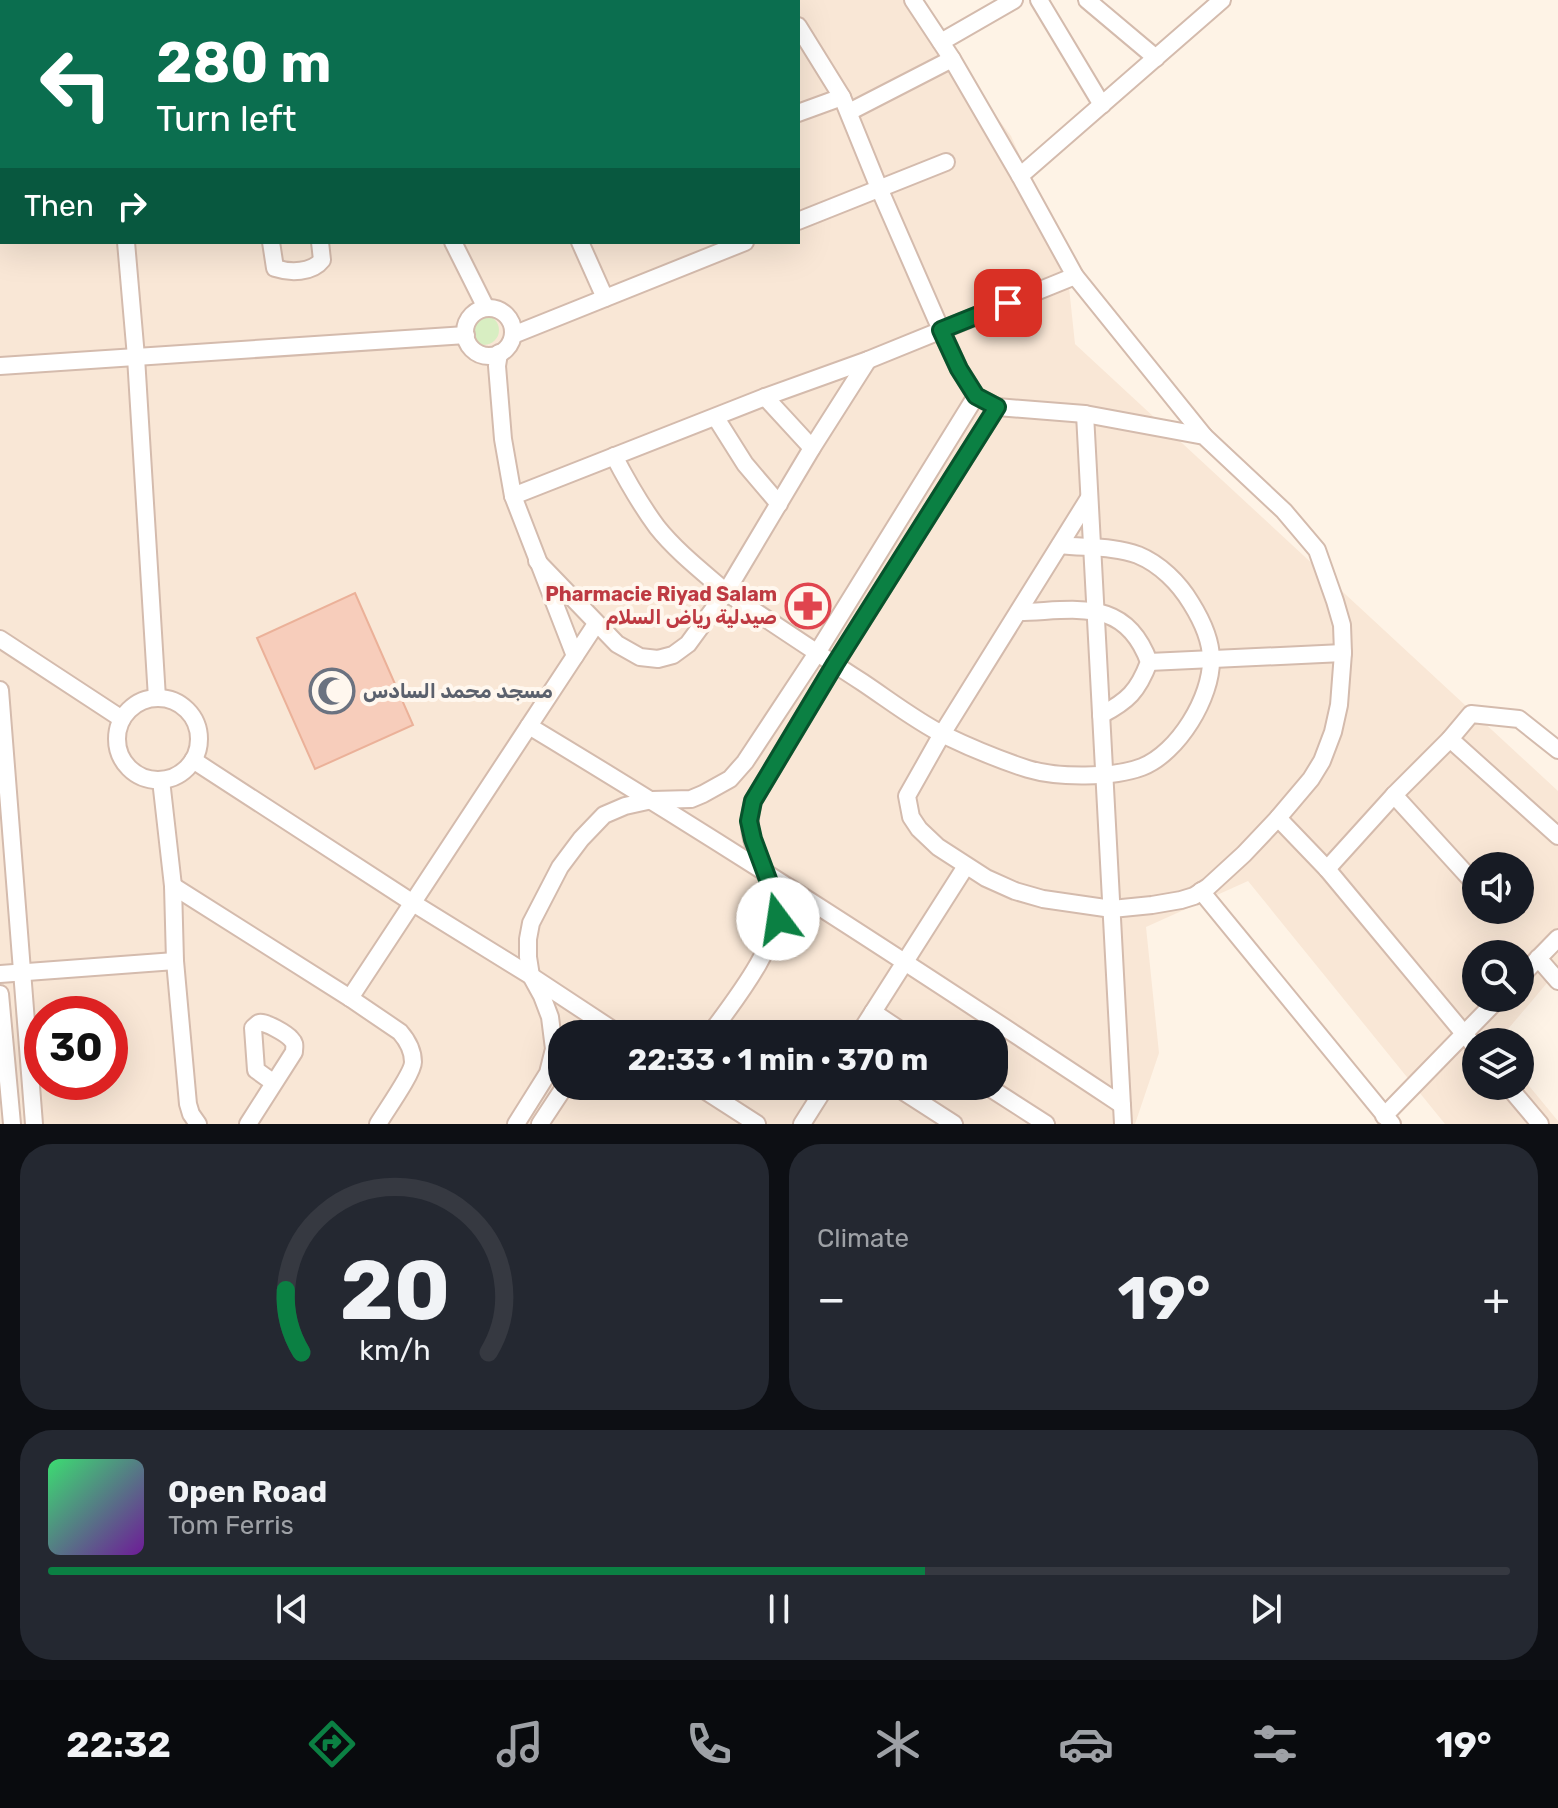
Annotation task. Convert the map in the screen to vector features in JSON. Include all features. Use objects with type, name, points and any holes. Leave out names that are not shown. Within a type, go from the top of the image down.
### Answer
[{"type":"street","points":[[913,0],[952,59],[1075,276],[1204,436],[1284,511],[1317,550],[1335,601],[1342,625],[1339,705],[1322,761],[1311,779],[1244,854],[1201,891],[1181,900],[1112,909],[1043,899],[1015,891],[986,878],[938,847],[919,829],[907,807],[907,796],[942,734],[1089,498]]},
{"type":"street","points":[[941,42],[1014,0]]},
{"type":"street","points":[[1039,0],[1102,105]]},
{"type":"street","points":[[1087,0],[1156,58]]},
{"type":"street","points":[[1020,176],[1222,0]]},
{"type":"street","points":[[800,29],[846,104],[941,330],[976,396],[997,407],[1085,414],[1204,436]]},
{"type":"street","points":[[800,113],[846,104],[952,59]]},
{"type":"street","points":[[800,220],[946,162]]},
{"type":"street","points":[[126,244],[157,698]]},
{"type":"street","points":[[271,244],[275,268],[280,270],[312,270],[322,260],[320,244]]},
{"type":"street","points":[[454,244],[486,308]]},
{"type":"street","points":[[581,244],[605,298]]},
{"type":"street","points":[[513,335],[740,244]]},
{"type":"street","points":[[513,496],[868,360],[1075,276]]},
{"type":"street","points":[[486,308],[500,310],[513,328],[508,346],[491,355],[474,350],[466,335],[468,320],[486,308]]},
{"type":"street","points":[[0,366],[466,335]]},
{"type":"street","points":[[499,353],[497,366],[503,439],[513,496],[575,656]]},
{"type":"street","points":[[537,561],[617,644],[640,657],[658,659],[673,655],[688,644],[726,592],[868,360]]},
{"type":"street","points":[[516,1124],[548,1073],[554,1049],[550,1017],[531,976],[528,939],[531,923],[560,867],[604,815],[652,800],[691,799],[730,779],[745,762],[817,653],[976,396]]},
{"type":"street","points":[[765,397],[812,448]]},
{"type":"street","points":[[720,1020],[763,954],[778,919],[776,901],[749,821],[753,801],[835,664],[997,407]]},
{"type":"street","points":[[1085,414],[1123,1124]]},
{"type":"street","points":[[716,418],[745,464],[779,504]]},
{"type":"street","points":[[614,456],[658,529],[694,565],[726,592],[942,734],[1028,768],[1104,775],[1130,771],[1152,762],[1189,725],[1197,710],[1208,679],[1211,659],[1200,617],[1182,588],[1138,555],[1060,545]]},
{"type":"street","points":[[1019,612],[1095,610],[1118,618],[1142,645],[1149,662],[1136,689],[1118,706],[1101,715]]},
{"type":"street","points":[[350,998],[596,624]]},
{"type":"street","points":[[0,639],[122,719]]},
{"type":"street","points":[[1149,662],[1343,653]]},
{"type":"street","points":[[0,690],[34,1124]]},
{"type":"street","points":[[157,698],[180,705],[189,713],[196,724],[198,736],[198,748],[185,770],[161,780],[137,775],[120,756],[117,744],[122,719],[131,708],[157,698]]},
{"type":"street","points":[[1327,869],[1471,714],[1519,719],[1558,750]]},
{"type":"street","points":[[529,726],[765,871],[1122,1105]]},
{"type":"street","points":[[1450,739],[1558,836]]},
{"type":"street","points":[[193,760],[598,1020]]},
{"type":"street","points":[[161,780],[173,886],[175,961],[188,1104],[198,1124]]},
{"type":"street","points":[[1394,795],[1462,870]]},
{"type":"street","points":[[1278,818],[1327,869],[1462,1032]]},
{"type":"street","points":[[868,1020],[966,866]]},
{"type":"street","points":[[173,886],[400,1032],[412,1053],[414,1066],[378,1124]]},
{"type":"street","points":[[1201,891],[1388,1120],[1462,1036]]},
{"type":"street","points":[[1534,962],[1558,938]]},
{"type":"street","points":[[1538,958],[1558,981]]},
{"type":"street","points":[[0,974],[175,961]]},
{"type":"street","points":[[0,994],[12,1124]]},
{"type":"street","points":[[873,1012],[885,1020]]},
{"type":"street","points":[[1470,1028],[1485,1012]]},
{"type":"street","points":[[248,1124],[274,1083]]},
{"type":"street","points":[[540,1124],[556,1100]]},
{"type":"street","points":[[720,1100],[757,1124]]},
{"type":"street","points":[[802,1124],[817,1100]]},
{"type":"street","points":[[917,1100],[954,1124]]},
{"type":"street","points":[[1008,1100],[1046,1124]]},
{"type":"street","points":[[1520,1100],[1540,1124]]},
{"type":"shaded area","points":[[800,0],[912,0],[1011,136],[1066,259],[1075,344],[1558,791],[1558,970],[1534,998],[1534,940],[1462,940],[1462,1012],[1522,1012],[1509,1028],[1462,1028],[1462,1100],[1534,1100],[1534,1092],[1558,1124],[1445,1124],[1248,881],[1146,927],[1159,1053],[1135,1124],[0,1124],[0,244],[800,244]]},
{"type":"green space","points":[[484,315],[490,316],[498,324],[498,336],[490,344],[484,345],[478,344],[470,336],[469,330],[470,324],[478,316]]},
{"type":"building","points":[[355,593],[413,725],[315,769],[257,638]]},
{"type":"place","name":"Pharmacie Riyad Salam صيدلية رياض السلام","points":[[808,606]]},
{"type":"place","name":"مسجد محمد السادس","points":[[332,691]]},
{"type":"route","points":[[778,919],[776,901],[749,821],[753,801],[835,664],[997,407],[976,396],[941,330],[1008,303]]}]
